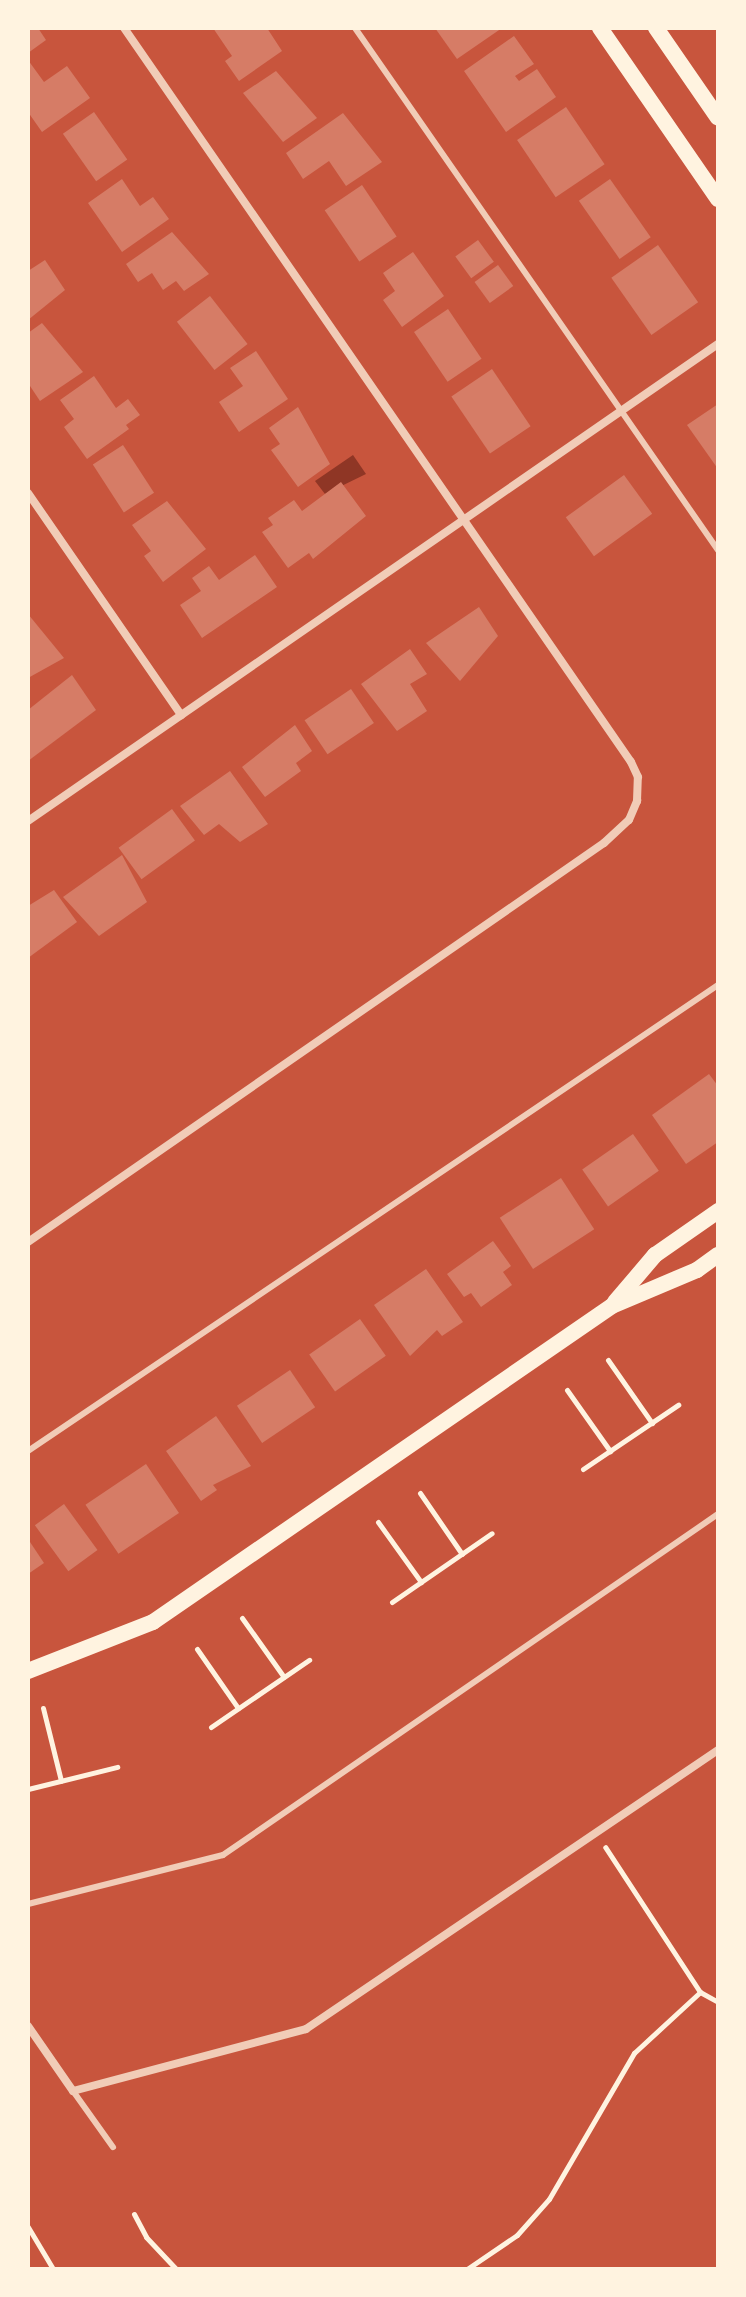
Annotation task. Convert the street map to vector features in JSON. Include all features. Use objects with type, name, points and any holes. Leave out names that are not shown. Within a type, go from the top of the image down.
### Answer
[{"type":"main road","points":[[600,28],[718,199]]},
{"type":"main road","points":[[656,28],[718,118]]},
{"type":"main road","points":[[612,1306],[655,1255],[718,1211]]},
{"type":"main road","points":[[28,1671],[153,1622],[612,1306],[697,1270],[718,1255]]},
{"type":"street","points":[[28,1242],[604,843],[629,820],[638,777],[631,762],[124,28]]},
{"type":"street","points":[[28,821],[718,344]]},
{"type":"street","points":[[28,493],[181,715]]},
{"type":"street","points":[[28,2026],[73,2091],[306,2029],[718,1750]]},
{"type":"lane","points":[[355,28],[718,550]]},
{"type":"lane","points":[[28,1451],[718,985]]},
{"type":"lane","points":[[28,1904],[223,1855],[718,1514]]},
{"type":"lane","points":[[73,2091],[113,2147]]},
{"type":"path","points":[[608,1360],[652,1423]]},
{"type":"path","points":[[567,1390],[610,1451]]},
{"type":"path","points":[[583,1469],[678,1405]]},
{"type":"path","points":[[420,1493],[462,1554]]},
{"type":"path","points":[[378,1522],[421,1582]]},
{"type":"path","points":[[392,1602],[492,1533]]},
{"type":"path","points":[[242,1618],[284,1677]]},
{"type":"path","points":[[197,1649],[238,1708]]},
{"type":"path","points":[[211,1727],[309,1660]]},
{"type":"path","points":[[43,1708],[61,1781]]},
{"type":"path","points":[[28,1789],[117,1767]]},
{"type":"path","points":[[595,1833],[700,1992],[718,2002]]},
{"type":"path","points":[[467,2269],[517,2235],[549,2199],[634,2053],[700,1992]]},
{"type":"path","points":[[134,2214],[146,2237],[176,2269]]},
{"type":"path","points":[[28,2227],[53,2269]]},
{"type":"shaded area","points":[[353,455],[366,474],[325,494],[315,481]]},
{"type":"building","points":[[28,28],[38,28],[46,40],[28,53]]},
{"type":"building","points":[[213,28],[267,28],[282,51],[239,81],[225,61],[232,56]]},
{"type":"building","points":[[435,28],[502,28],[457,59]]},
{"type":"building","points":[[514,36],[534,64],[515,76],[519,81],[537,69],[556,97],[506,132],[464,71]]},
{"type":"building","points":[[28,60],[44,82],[67,66],[90,98],[42,132],[28,112]]},
{"type":"building","points":[[276,71],[317,118],[283,142],[243,93]]},
{"type":"building","points":[[566,107],[605,164],[556,197],[517,140]]},
{"type":"building","points":[[94,112],[127,160],[96,181],[63,134]]},
{"type":"building","points":[[343,113],[382,162],[346,186],[329,161],[303,179],[286,153]]},
{"type":"building","points":[[122,179],[140,206],[153,197],[169,219],[122,252],[88,203]]},
{"type":"building","points":[[610,179],[651,237],[620,259],[579,201]]},
{"type":"building","points":[[362,185],[397,236],[359,262],[325,210]]},
{"type":"building","points":[[172,232],[209,274],[184,291],[176,281],[163,290],[152,273],[138,282],[126,264]]},
{"type":"building","points":[[478,240],[494,262],[471,278],[455,256]]},
{"type":"building","points":[[658,245],[698,302],[651,335],[611,278]]},
{"type":"building","points":[[413,252],[444,296],[402,327],[383,300],[395,291],[383,273]]},
{"type":"building","points":[[45,260],[65,290],[28,320],[28,271]]},
{"type":"building","points":[[498,265],[513,286],[490,303],[475,282]]},
{"type":"building","points":[[210,296],[248,344],[214,370],[177,322]]},
{"type":"building","points":[[448,309],[482,359],[448,382],[414,332]]},
{"type":"building","points":[[42,323],[83,372],[40,401],[28,383],[28,333]]},
{"type":"building","points":[[256,351],[288,399],[239,432],[219,402],[243,386],[230,368]]},
{"type":"building","points":[[492,369],[531,426],[490,454],[451,396]]},
{"type":"building","points":[[94,376],[116,408],[128,399],[140,415],[126,425],[129,429],[87,459],[64,427],[74,419],[60,400]]},
{"type":"building","points":[[718,404],[718,469],[687,425]]},
{"type":"building","points":[[298,407],[330,464],[298,487],[271,450],[280,444],[269,428]]},
{"type":"building","points":[[123,445],[154,493],[124,512],[93,465]]},
{"type":"building","points":[[624,475],[652,514],[594,556],[566,517]]},
{"type":"building","points":[[341,482],[366,516],[313,559],[309,553],[288,568],[262,532],[273,525],[268,518],[294,500],[302,511]]},
{"type":"building","points":[[167,501],[206,549],[163,582],[144,556],[151,551],[132,525]]},
{"type":"building","points":[[255,555],[277,587],[202,638],[180,605],[201,591],[192,578],[209,566],[219,580]]},
{"type":"building","points":[[479,607],[498,636],[460,681],[426,643]]},
{"type":"building","points":[[28,614],[64,658],[28,678]]},
{"type":"building","points":[[410,649],[427,674],[410,684],[427,711],[397,731],[361,684]]},
{"type":"building","points":[[72,675],[96,710],[28,761],[28,710]]},
{"type":"building","points":[[351,689],[374,723],[328,754],[305,720]]},
{"type":"building","points":[[295,725],[312,751],[296,763],[301,771],[265,797],[242,767]]},
{"type":"building","points":[[230,771],[268,824],[240,842],[219,824],[204,835],[180,806]]},
{"type":"building","points":[[172,809],[195,841],[142,879],[119,848]]},
{"type":"building","points":[[122,855],[147,902],[99,936],[63,897]]},
{"type":"building","points":[[54,890],[77,922],[28,958],[28,906]]},
{"type":"building","points":[[709,1074],[718,1086],[718,1142],[686,1164],[652,1115]]},
{"type":"building","points":[[633,1134],[659,1171],[608,1206],[582,1170]]},
{"type":"building","points":[[561,1178],[594,1229],[533,1269],[500,1218]]},
{"type":"building","points":[[493,1241],[511,1266],[503,1272],[512,1285],[481,1307],[471,1293],[464,1297],[447,1274]]},
{"type":"building","points":[[426,1269],[463,1322],[442,1336],[437,1330],[410,1356],[374,1305]]},
{"type":"building","points":[[360,1319],[386,1356],[335,1391],[309,1355]]},
{"type":"building","points":[[290,1370],[315,1407],[262,1443],[237,1406]]},
{"type":"building","points":[[216,1416],[251,1466],[213,1485],[217,1490],[201,1501],[166,1451]]},
{"type":"building","points":[[146,1464],[179,1513],[118,1554],[85,1505]]},
{"type":"building","points":[[64,1504],[98,1550],[68,1571],[35,1525]]},
{"type":"building","points":[[28,1539],[44,1563],[28,1574]]}]
